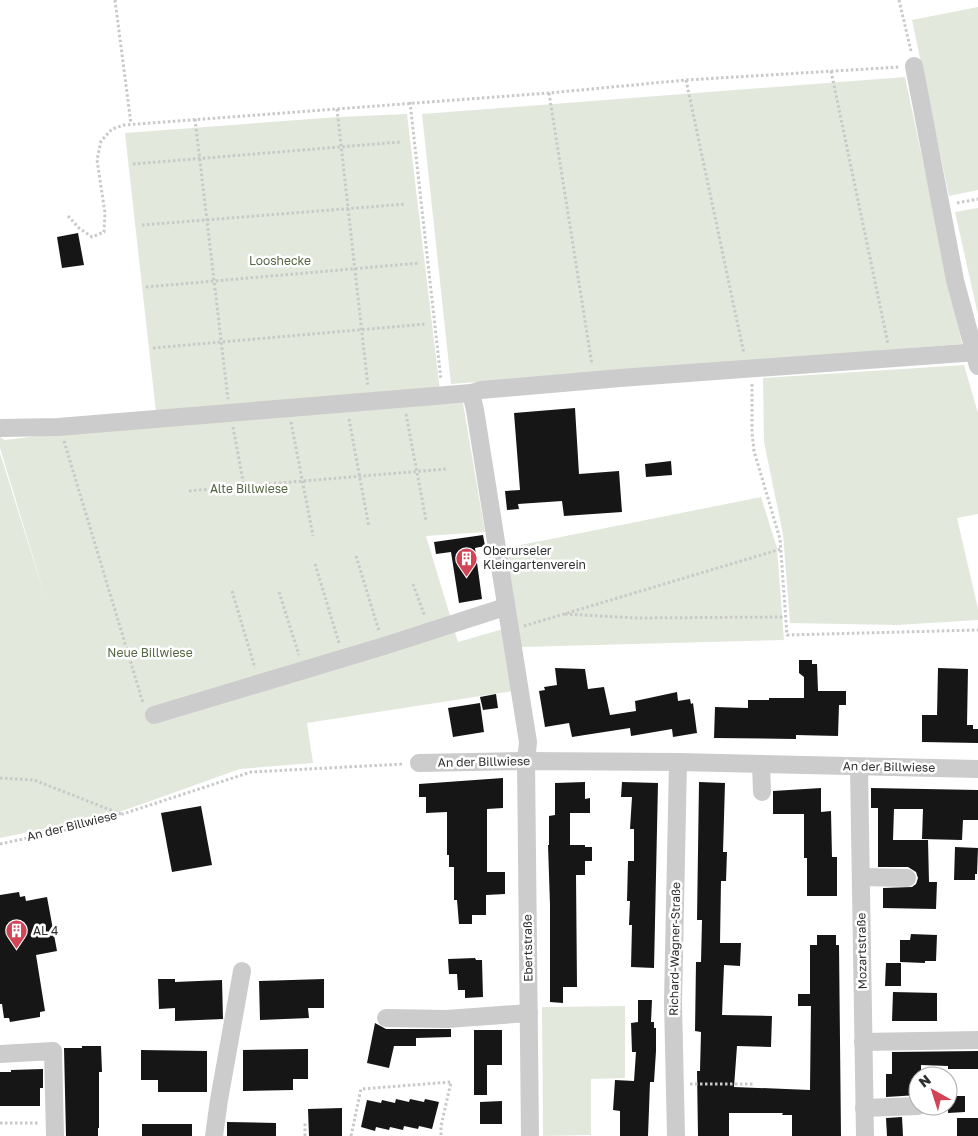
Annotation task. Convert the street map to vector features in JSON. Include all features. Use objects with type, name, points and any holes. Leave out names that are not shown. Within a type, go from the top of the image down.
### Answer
[{"type":"street","points":[[0,428],[58,427],[471,393],[481,390],[594,380],[891,358],[977,357],[958,290],[914,66]]},
{"type":"street","name":"Ebertstraße","points":[[471,393],[528,742],[526,761],[530,1136]]},
{"type":"street","points":[[154,715],[430,632],[506,606]]},
{"type":"street","name":"An der Billwiese","points":[[419,763],[526,761],[678,762],[978,769]]},
{"type":"street","name":"Richard-Wagner-Straße","points":[[676,1136],[673,1002],[678,762]]},
{"type":"street","points":[[761,764],[762,792]]},
{"type":"street","name":"Mozartstraße","points":[[859,767],[865,1136]]},
{"type":"street","points":[[861,877],[907,878]]},
{"type":"street","points":[[214,1136],[242,971]]},
{"type":"street","points":[[386,1018],[447,1019],[528,1013]]},
{"type":"street","points":[[863,1042],[978,1040]]},
{"type":"street","points":[[0,1054],[52,1051],[54,1129]]},
{"type":"street","points":[[864,1108],[908,1106]]},
{"type":"path","points":[[115,0],[131,124]]},
{"type":"path","points":[[68,216],[79,228],[92,237],[104,232],[105,213],[98,160],[101,141],[112,129],[131,124],[549,93],[686,80],[914,66],[898,0]]},
{"type":"path","points":[[831,71],[891,358]]},
{"type":"path","points":[[686,80],[747,369],[752,377],[752,434],[754,451],[780,540],[787,635],[978,630]]},
{"type":"path","points":[[549,93],[594,380]]},
{"type":"path","points":[[410,102],[443,395]]},
{"type":"path","points":[[336,109],[342,147],[370,401]]},
{"type":"path","points":[[194,119],[228,405],[244,486]]},
{"type":"path","points":[[133,164],[400,142]]},
{"type":"path","points":[[941,206],[978,199]]},
{"type":"path","points":[[142,225],[406,204]]},
{"type":"path","points":[[146,287],[420,263]]},
{"type":"path","points":[[154,348],[426,324]]},
{"type":"path","points":[[404,398],[426,520]]},
{"type":"path","points":[[347,411],[369,527]]},
{"type":"path","points":[[290,416],[313,536]]},
{"type":"path","points":[[58,427],[142,703],[151,709],[154,715]]},
{"type":"path","points":[[189,491],[446,469]]},
{"type":"path","points":[[509,630],[781,548]]},
{"type":"path","points":[[356,556],[384,646]]},
{"type":"path","points":[[315,564],[343,658]]},
{"type":"path","points":[[413,584],[430,632]]},
{"type":"path","points":[[232,591],[260,684]]},
{"type":"path","points":[[279,592],[303,670]]},
{"type":"path","points":[[562,614],[644,618],[785,617]]},
{"type":"path","name":"An der Billwiese","points":[[0,844],[92,824],[251,772],[419,763]]},
{"type":"path","points":[[0,778],[34,780],[121,814]]},
{"type":"path","points":[[350,1136],[361,1089],[451,1082],[441,1126],[441,1136]]},
{"type":"path","points":[[675,1084],[754,1084]]},
{"type":"path","points":[[305,1121],[305,1136]]},
{"type":"path","points":[[0,1123],[54,1129]]},
{"type":"green space","points":[[978,7],[978,190],[949,196],[912,20]]},
{"type":"green space","points":[[905,77],[962,344],[451,384],[422,114]]},
{"type":"green space","name":"Looshecke","points":[[407,114],[440,391],[156,412],[125,133],[338,117]]},
{"type":"green space","points":[[978,208],[978,315],[955,212]]},
{"type":"green space","points":[[964,365],[978,413],[978,514],[957,518],[978,609],[978,620],[897,625],[790,623],[783,534],[764,442],[763,378]]},
{"type":"green space","points":[[463,403],[485,532],[426,536],[458,642],[503,629],[513,691],[307,723],[313,763],[240,769],[111,815],[0,838],[0,453],[46,600],[0,448],[0,437],[5,440],[62,433],[405,405]]},
{"type":"green space","points":[[761,497],[777,548],[784,640],[522,647],[517,649],[501,549]]},
{"type":"green space","points":[[625,1006],[625,1078],[591,1079],[591,1135],[543,1136],[542,1007]]},
{"type":"building","points":[[78,233],[84,265],[62,268],[57,237]]},
{"type":"building","points":[[575,408],[579,474],[619,471],[622,512],[564,516],[562,501],[518,504],[519,509],[507,510],[505,491],[520,490],[514,413]]},
{"type":"building","points":[[671,461],[672,475],[646,477],[645,464]]},
{"type":"building","name":"Oberurseler Kleingartenverein","points":[[483,535],[485,546],[475,548],[482,599],[459,603],[451,552],[436,554],[434,542]]},
{"type":"building","points":[[799,660],[812,660],[812,664],[817,664],[818,691],[846,691],[846,705],[839,705],[838,736],[796,735],[796,739],[714,738],[715,707],[748,708],[748,700],[804,698],[804,677],[799,673]]},
{"type":"building","points":[[555,668],[585,669],[588,689],[604,687],[610,715],[636,711],[635,701],[677,692],[678,701],[690,699],[691,704],[693,703],[697,733],[673,737],[672,729],[631,736],[630,728],[572,737],[569,723],[545,727],[539,691],[545,690],[544,687],[557,685]]},
{"type":"building","points":[[938,668],[968,669],[967,725],[973,725],[973,729],[978,729],[978,743],[922,742],[922,715],[937,715]]},
{"type":"building","points":[[496,694],[498,708],[483,710],[480,697]]},
{"type":"building","points":[[480,703],[484,732],[453,737],[448,708]]},
{"type":"building","points":[[503,778],[503,808],[487,809],[487,872],[505,872],[505,894],[486,895],[486,915],[472,915],[472,924],[459,924],[457,900],[454,900],[454,867],[449,867],[449,855],[447,855],[447,812],[426,813],[426,797],[419,797],[419,784]]},
{"type":"building","points":[[585,782],[585,799],[590,798],[590,813],[570,813],[570,845],[592,847],[592,861],[585,861],[585,875],[576,875],[577,987],[563,987],[563,1003],[550,1002],[549,816],[555,815],[555,783]]},
{"type":"building","points":[[622,782],[658,783],[654,968],[631,967],[632,925],[629,925],[630,901],[627,901],[628,861],[634,861],[634,829],[630,829],[632,797],[621,797]]},
{"type":"building","points":[[699,782],[725,783],[723,852],[727,852],[726,881],[721,881],[720,943],[741,943],[740,966],[724,965],[722,1015],[772,1016],[771,1047],[737,1046],[734,1087],[810,1090],[811,1006],[798,1006],[798,994],[810,994],[810,945],[817,945],[817,935],[836,935],[836,945],[839,945],[841,1136],[792,1136],[792,1115],[782,1115],[783,1113],[729,1113],[729,1136],[698,1136],[697,1071],[700,1071],[701,1032],[695,1031],[696,962],[701,962],[702,920],[697,920]]},
{"type":"building","points":[[821,788],[821,812],[831,811],[832,857],[837,857],[837,896],[807,896],[807,858],[804,858],[804,814],[773,814],[773,791]]},
{"type":"building","points":[[871,788],[978,790],[978,820],[963,820],[962,840],[922,839],[923,809],[894,809],[893,840],[928,840],[929,882],[937,882],[936,909],[883,908],[883,888],[912,887],[916,884],[918,878],[916,872],[908,867],[878,867],[878,808],[871,808]]},
{"type":"building","points":[[201,806],[212,865],[172,872],[161,813]]},
{"type":"building","points":[[955,847],[978,848],[975,880],[954,880]]},
{"type":"building","name":"AL 4","points":[[19,892],[20,897],[25,896],[26,901],[47,897],[57,951],[36,955],[45,1011],[40,1012],[40,1017],[10,1022],[9,1018],[4,1018],[2,1004],[0,1004],[0,895]]},
{"type":"building","points":[[911,934],[937,935],[936,961],[925,961],[925,963],[900,962],[900,940],[910,940]]},
{"type":"building","points":[[475,958],[476,960],[482,960],[483,997],[465,998],[465,990],[458,990],[457,974],[449,974],[448,959]]},
{"type":"building","points":[[886,963],[901,963],[901,986],[885,986]]},
{"type":"building","points":[[158,979],[175,979],[175,982],[222,980],[223,1019],[175,1021],[175,1008],[159,1009]]},
{"type":"building","points":[[324,979],[324,1008],[308,1008],[309,1018],[260,1020],[259,981]]},
{"type":"building","points":[[893,992],[937,993],[937,1021],[892,1021]]},
{"type":"building","points":[[638,1000],[652,1000],[651,1022],[654,1022],[654,1028],[656,1028],[654,1082],[650,1082],[648,1136],[620,1136],[620,1111],[613,1110],[615,1080],[634,1081],[636,1052],[632,1052],[631,1023],[638,1022]]},
{"type":"building","points":[[375,1023],[386,1029],[451,1029],[451,1037],[416,1038],[416,1046],[394,1046],[389,1068],[367,1063]]},
{"type":"building","points":[[474,1030],[502,1030],[502,1065],[487,1065],[487,1095],[474,1095]]},
{"type":"building","points":[[82,1046],[101,1046],[102,1072],[99,1072],[98,1136],[66,1136],[64,1048],[82,1048]]},
{"type":"building","points":[[308,1049],[308,1079],[293,1079],[293,1090],[243,1091],[243,1050]]},
{"type":"building","points":[[141,1050],[207,1051],[207,1092],[158,1092],[158,1080],[141,1080]]},
{"type":"building","points":[[978,1051],[978,1069],[958,1069],[958,1066],[908,1066],[908,1096],[886,1097],[886,1074],[892,1074],[892,1052]]},
{"type":"building","points":[[43,1069],[43,1088],[40,1088],[40,1106],[0,1106],[0,1072]]},
{"type":"building","points":[[958,1096],[965,1096],[965,1112],[958,1112]]},
{"type":"building","points":[[396,1099],[409,1102],[410,1099],[424,1102],[425,1099],[439,1102],[432,1129],[419,1126],[418,1129],[404,1126],[403,1130],[390,1127],[389,1130],[376,1127],[375,1131],[361,1127],[367,1100],[381,1103],[382,1100],[395,1103]]},
{"type":"building","points":[[502,1101],[502,1124],[480,1124],[480,1102]]},
{"type":"building","points":[[342,1108],[342,1136],[309,1136],[308,1109]]},
{"type":"building","points":[[902,1117],[903,1136],[887,1136],[886,1118]]},
{"type":"building","points":[[957,1118],[978,1118],[978,1136],[957,1136]]},
{"type":"building","points":[[227,1122],[276,1123],[276,1136],[227,1136]]},
{"type":"building","points":[[142,1124],[192,1124],[192,1136],[142,1136]]},
{"type":"place","name":"Oberurseler Kleingartenverein","points":[[467,577]]},
{"type":"place","name":"AL 4","points":[[17,950]]},
{"type":"park label","name":"Alte Billwiese","points":[[249,489]]},
{"type":"park label","name":"Neue Billwiese","points":[[150,653]]}]
